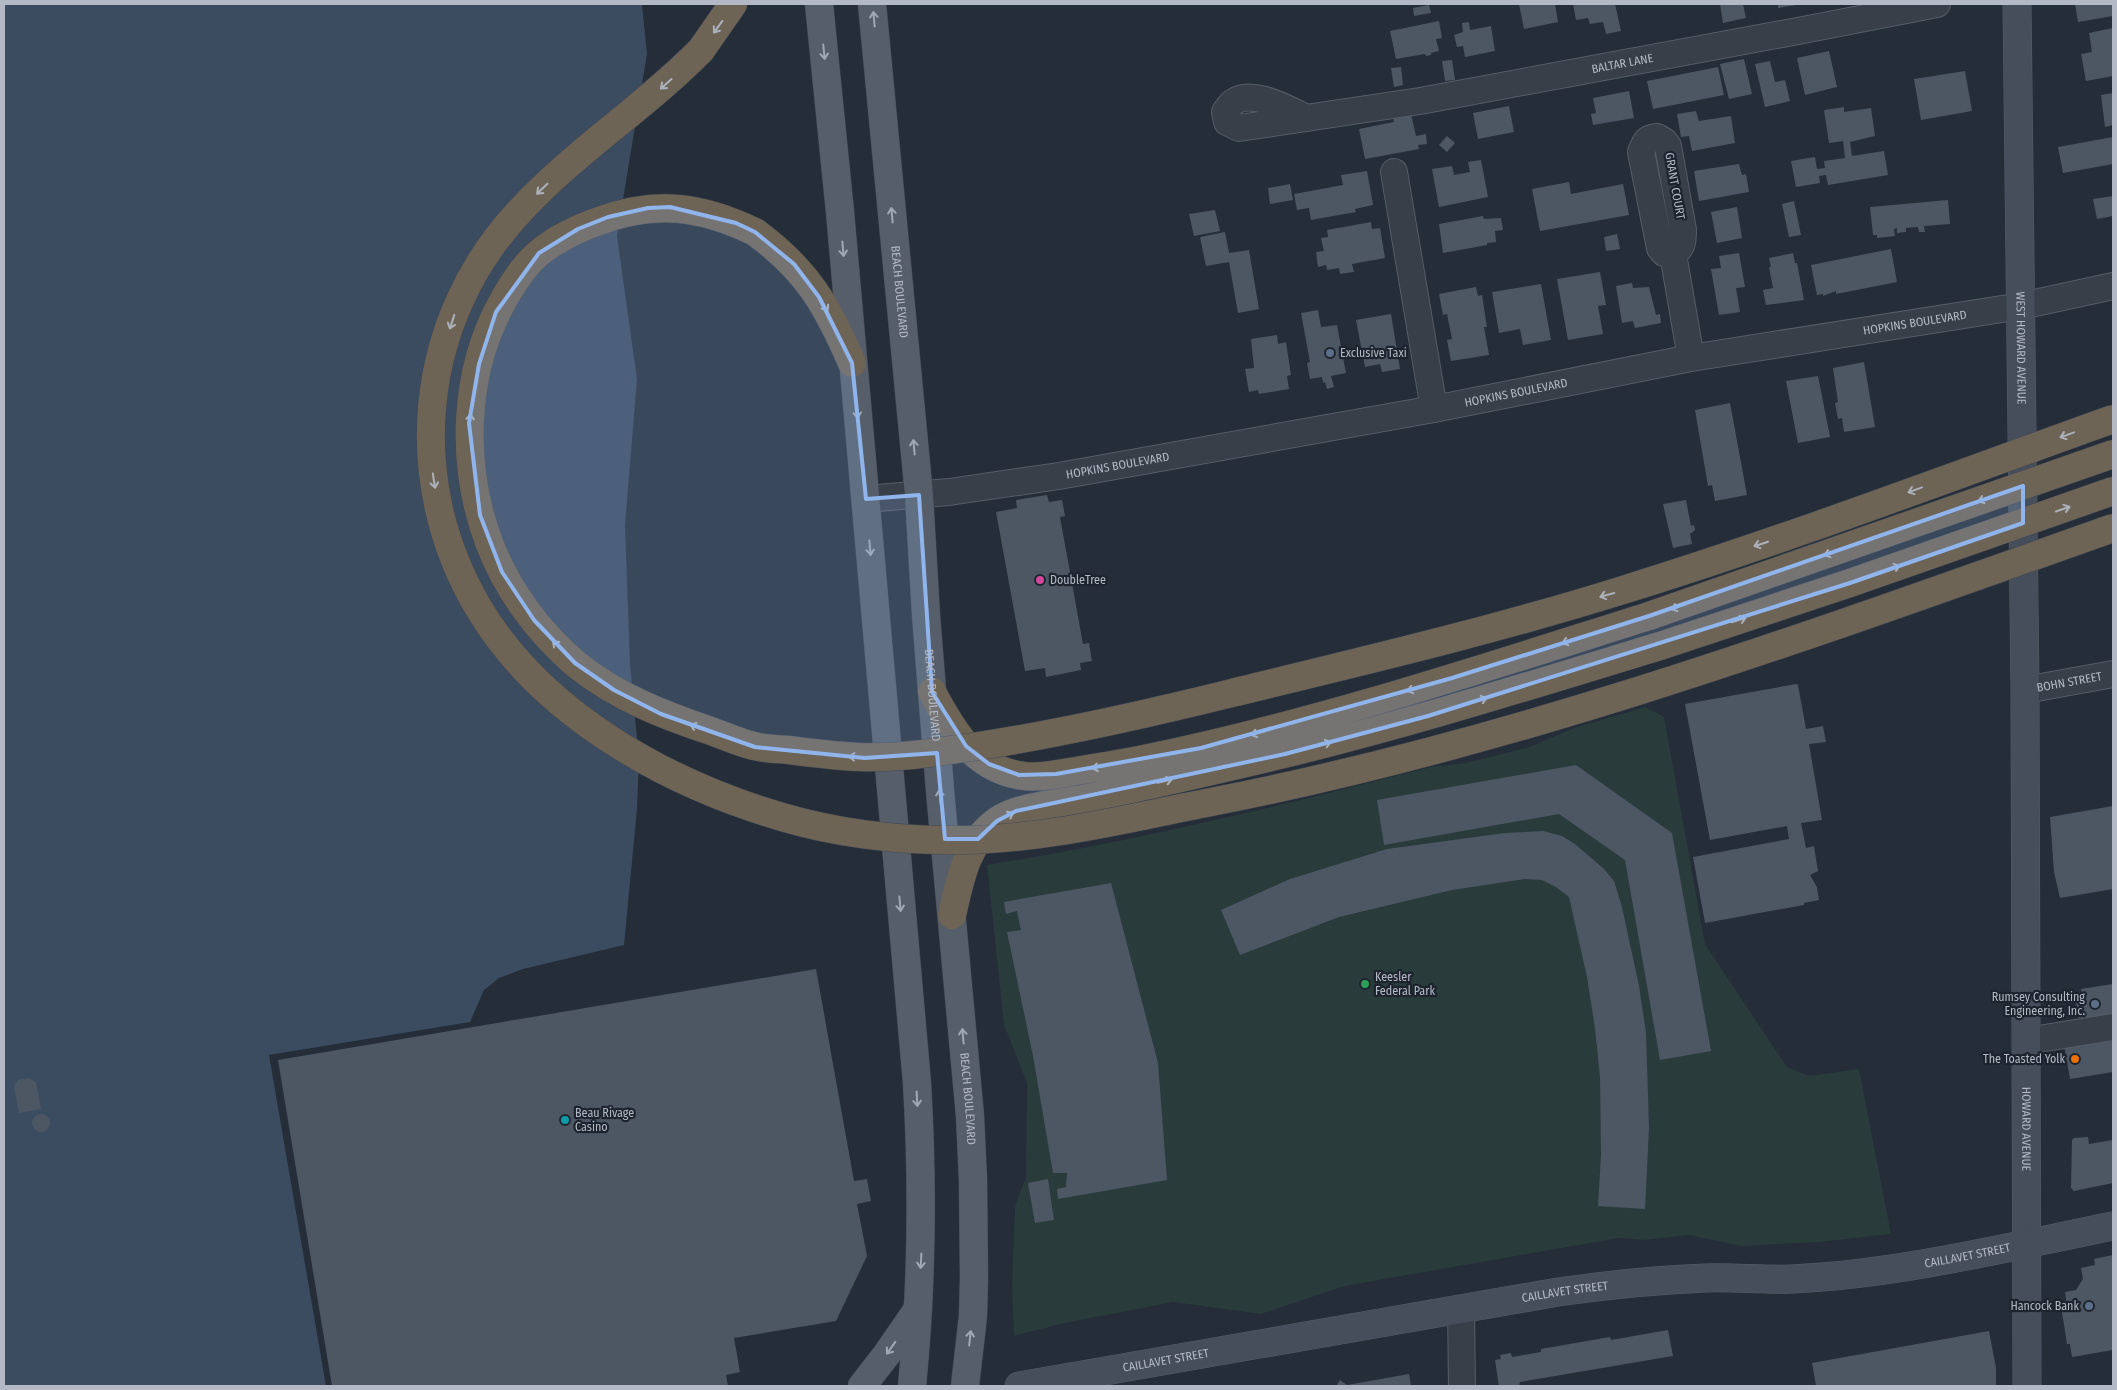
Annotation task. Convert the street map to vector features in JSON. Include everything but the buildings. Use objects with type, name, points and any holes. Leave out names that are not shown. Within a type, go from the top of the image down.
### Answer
[{"type":"highway","points":[[733,4],[701,50],[660,90],[547,184],[495,240],[480,262],[455,313],[436,373],[432,407],[431,453],[437,502],[454,560],[480,611],[497,636],[522,665],[549,692],[610,738],[700,788],[742,804],[783,817],[844,831],[914,838],[964,840],[1007,838],[1072,829],[1295,786],[1440,748],[1709,669],[2113,528]]},
{"type":"highway","points":[[852,363],[830,315],[794,264],[755,232],[715,215],[692,210],[648,208],[608,217],[578,229],[539,253],[509,290],[490,328],[474,383],[469,423],[470,453],[480,515],[502,572],[517,597],[553,642],[594,678],[637,703],[661,714],[756,747],[865,758],[931,753],[1009,742],[1195,702],[1398,653],[1621,591],[1819,525],[2113,419]]},
{"type":"highway","points":[[932,692],[958,736],[975,754],[989,764],[1018,775],[1056,774],[1128,763],[1263,732],[1452,678],[1649,616],[2113,454]]},
{"type":"highway","points":[[952,915],[962,874],[975,843],[997,821],[1016,811],[1102,796],[1285,754],[1428,716],[1660,646],[1850,584],[2113,491]]},
{"type":"main road","points":[[820,4],[866,499],[918,1102],[921,1197],[918,1307],[912,1386]]},
{"type":"main road","name":"BEACH BOULEVARD","points":[[872,4],[919,495],[932,692],[968,1084],[973,1180],[974,1277],[973,1316],[965,1386]]},
{"type":"main road","name":"WEST HOWARD AVENUE","points":[[2017,4],[2026,690]]},
{"type":"main road","name":"HOWARD AVENUE","points":[[2026,690],[2027,1386]]},
{"type":"main road","name":"CAILLAVET STREET","points":[[1019,1386],[1558,1292],[1632,1282],[1706,1278],[1792,1279],[1863,1272],[2113,1226]]},
{"type":"main road","points":[[862,1386],[912,1319],[918,1307]]},
{"type":"street","name":"BALTAR LANE","points":[[1307,118],[1429,99],[1937,4]]},
{"type":"street","points":[[1394,172],[1434,409]]},
{"type":"street","points":[[1673,254],[1691,358]]},
{"type":"street","name":"HOPKINS BOULEVARD","points":[[866,499],[919,495],[1059,476],[1434,409],[1691,358],[2020,306],[2113,286]]},
{"type":"street","name":"BOHN STREET","points":[[2026,690],[2113,674]]},
{"type":"street","points":[[2027,1041],[2113,1027]]},
{"type":"street","points":[[1461,1310],[1462,1386]]},
{"type":"highlighted area","points":[[670,207],[736,223],[755,232],[794,264],[819,297],[852,363],[866,499],[919,495],[932,692],[966,746],[989,764],[1019,775],[1056,774],[1201,748],[1452,678],[1649,616],[2023,486],[2023,523],[1850,583],[1428,716],[1285,754],[1016,811],[997,821],[978,839],[945,839],[937,753],[865,758],[755,747],[661,714],[614,690],[575,663],[534,620],[502,572],[480,515],[469,423],[479,364],[496,312],[539,253],[578,229],[608,217],[648,208]]},
{"type":"shaded area","name":"Keesler Federal Park","points":[[1645,707],[1664,717],[1705,944],[1787,1067],[1810,1076],[1859,1069],[1891,1234],[1819,1242],[1741,1246],[1688,1235],[1646,1240],[1619,1238],[1344,1286],[1261,1314],[1173,1302],[1065,1323],[1014,1336],[1012,1287],[1015,1206],[1026,1177],[1027,1083],[1004,1025],[987,865],[1099,845],[1321,795],[1431,767],[1466,763],[1529,747],[1574,728]]},
{"type":"water","points":[[4,4],[642,4],[647,54],[617,236],[637,379],[625,525],[630,664],[639,759],[637,809],[624,945],[523,969],[499,978],[484,990],[470,1022],[269,1055],[326,1386],[4,1386]]},
{"type":"place","name":"Exclusive Taxi","points":[[1330,353]]},
{"type":"place","name":"DoubleTree","points":[[1040,580]]},
{"type":"place","name":"Keesler Federal Park","points":[[1365,984]]},
{"type":"place","name":"Rumsey Consulting Engineering, Inc.","points":[[2095,1004]]},
{"type":"place","name":"The Toasted Yolk","points":[[2075,1059]]},
{"type":"place","name":"Beau Rivage Casino","points":[[565,1120]]},
{"type":"place","name":"Hancock Bank","points":[[2089,1306]]}]
